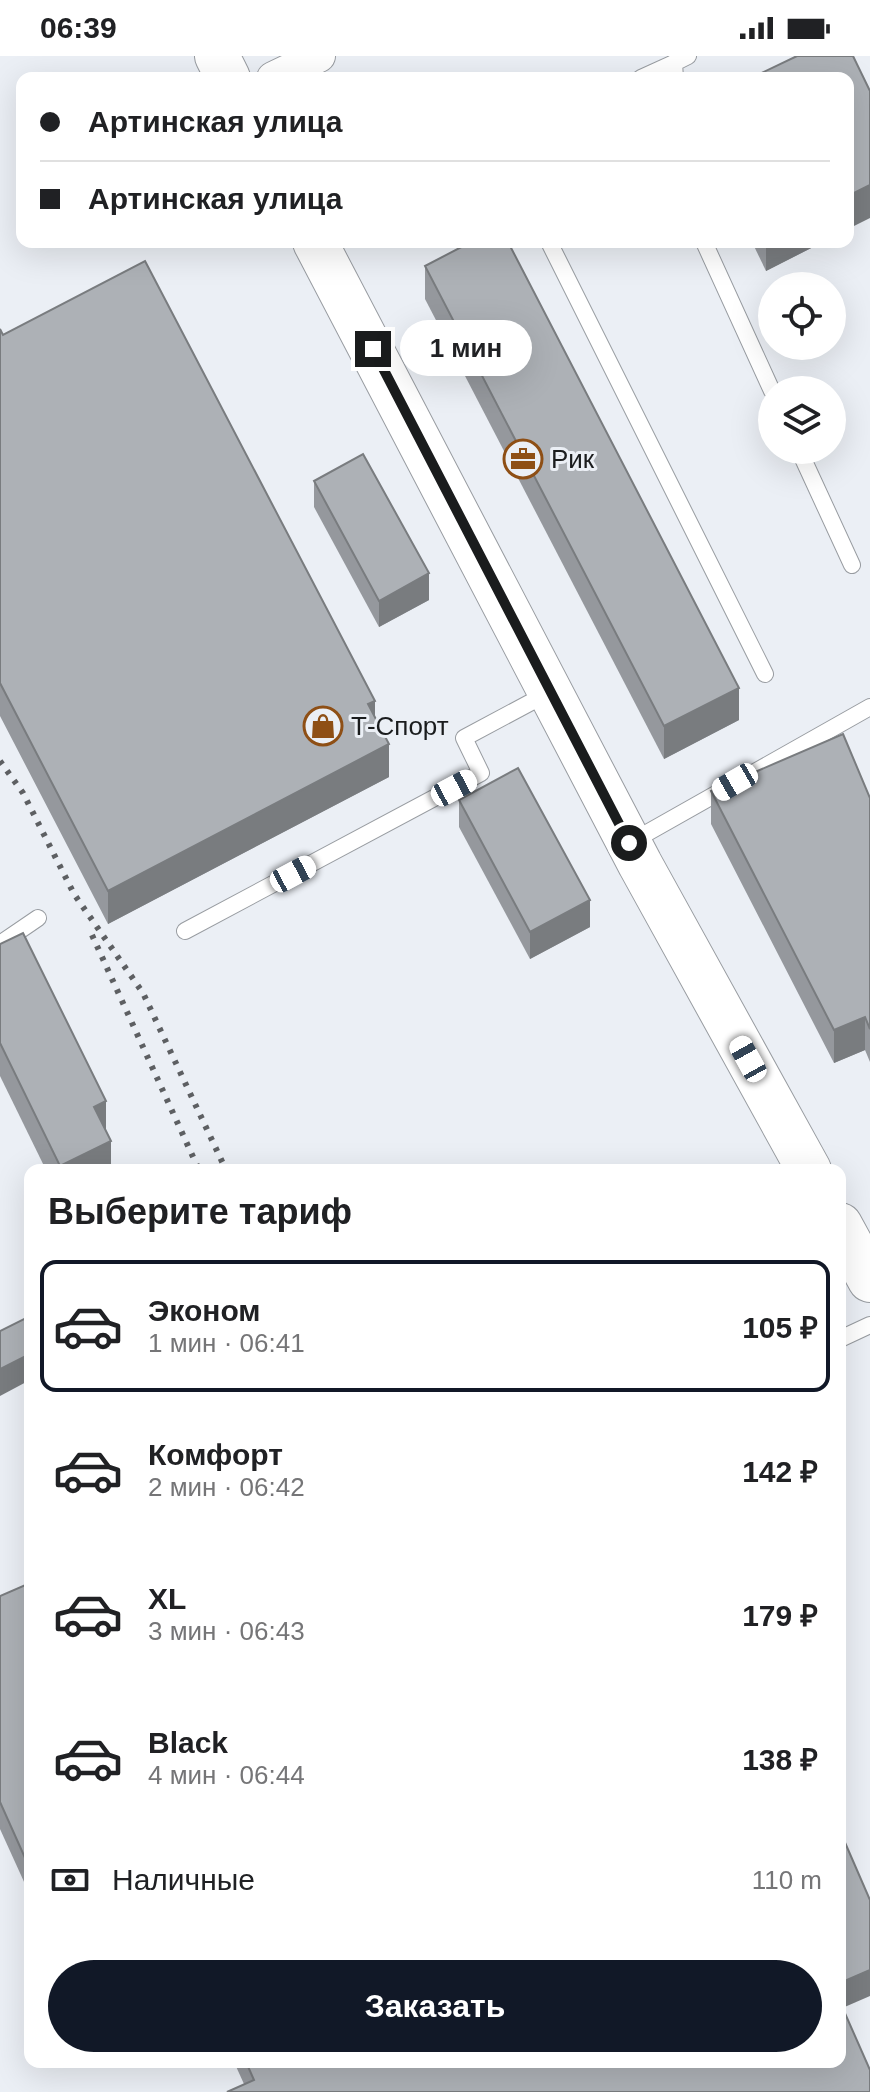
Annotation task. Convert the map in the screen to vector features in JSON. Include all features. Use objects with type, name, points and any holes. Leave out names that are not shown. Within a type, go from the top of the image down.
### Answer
[{"type":"street","points":[[286,72],[319,56]]},
{"type":"street","points":[[318,248],[629,843],[806,1164]]},
{"type":"street","points":[[846,1236],[870,1280]]},
{"type":"lane","points":[[552,248],[765,674]]},
{"type":"lane","points":[[707,248],[765,376]]},
{"type":"lane","points":[[805,464],[852,565]]},
{"type":"lane","points":[[185,931],[481,773],[464,738],[551,691]]},
{"type":"lane","points":[[629,843],[870,707]]},
{"type":"lane","points":[[0,944],[38,918]]},
{"type":"lane","points":[[846,1336],[870,1325]]},
{"type":"building","points":[[797,56],[853,56],[870,91],[870,185],[854,193],[854,72],[764,72]]},
{"type":"building","points":[[460,248],[511,248],[739,688],[664,726],[425,266]]},
{"type":"building","points":[[145,261],[375,701],[368,704],[389,744],[108,891],[0,683],[0,329],[3,335]]},
{"type":"building","points":[[363,454],[429,573],[379,601],[314,481]]},
{"type":"building","points":[[843,734],[870,798],[870,1029],[865,1017],[834,1030],[711,791]]},
{"type":"building","points":[[518,768],[590,900],[530,932],[459,800]]},
{"type":"building","points":[[23,933],[106,1101],[94,1107],[111,1141],[64,1164],[59,1164],[0,1043],[0,944]]},
{"type":"building","points":[[24,1319],[24,1357],[0,1369],[0,1331]]},
{"type":"building","points":[[24,1586],[24,1856],[0,1802],[0,1596]]},
{"type":"building","points":[[846,1845],[870,1900],[870,1970],[846,1980]]},
{"type":"building","points":[[846,2016],[870,2070],[870,2092],[227,2092],[254,2080],[249,2068],[846,2068]]},
{"type":"railway","points":[[0,761],[23,793],[74,894],[143,993],[223,1164]]},
{"type":"railway","points":[[92,935],[196,1164]]},
{"type":"place","name":"Рик","points":[[523,459]]},
{"type":"place","name":"Т-Спорт","points":[[323,726]]},
{"type":"route","points":[[373,349],[629,843]]}]
